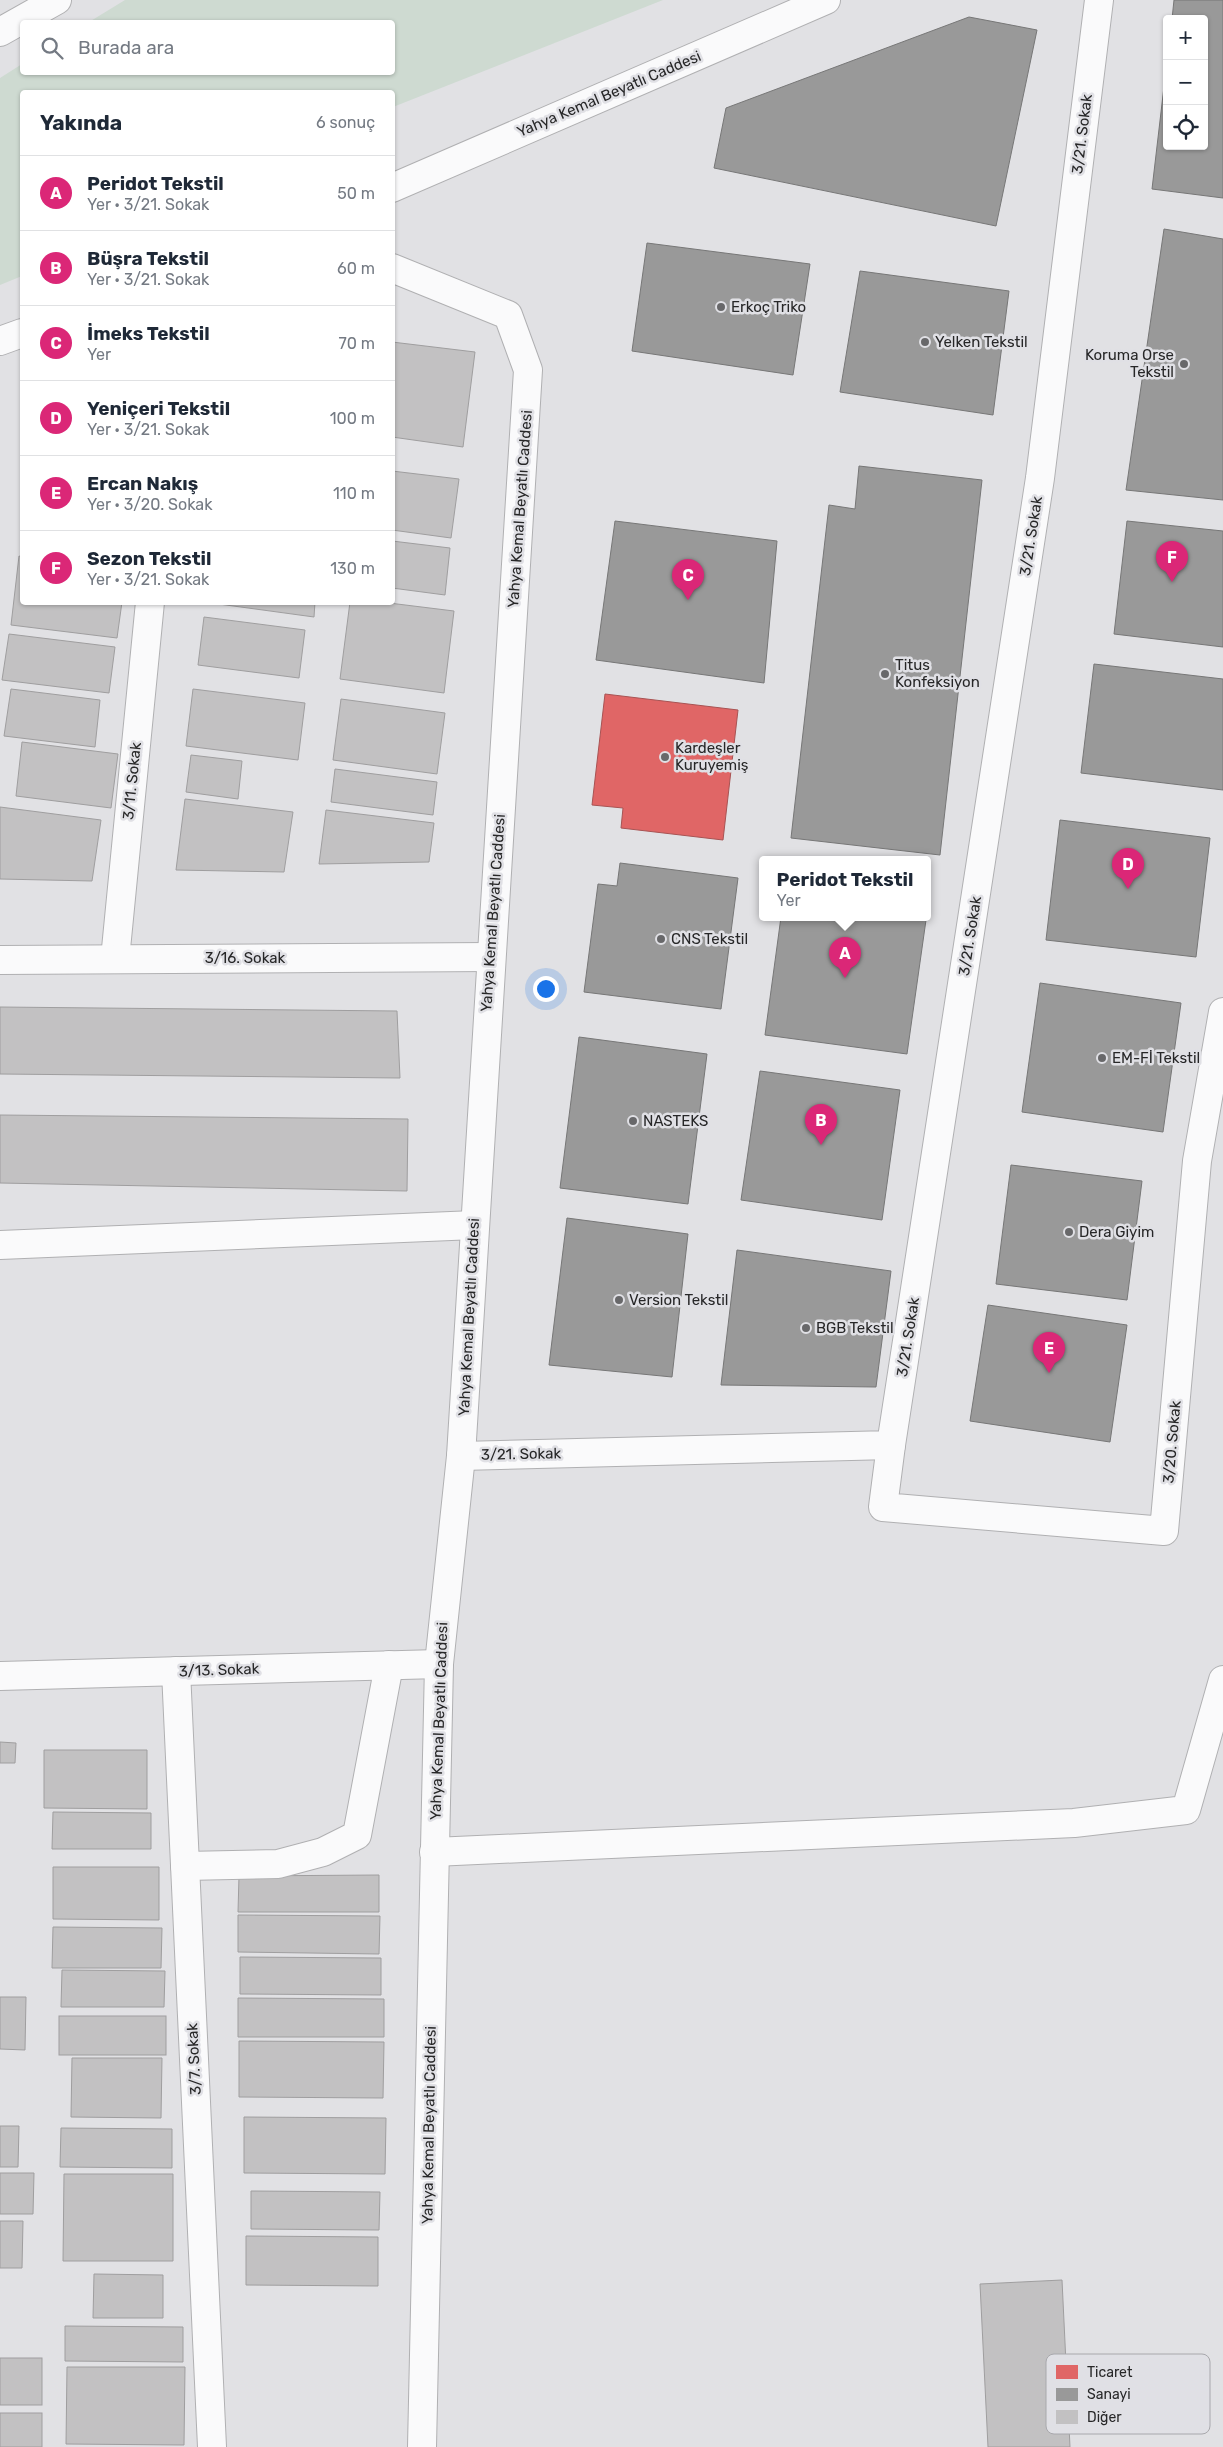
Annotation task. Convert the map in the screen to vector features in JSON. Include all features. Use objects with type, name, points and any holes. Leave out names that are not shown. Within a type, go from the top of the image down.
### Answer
[{"type":"street","points":[[21,20],[57,0]]},
{"type":"street","name":"Yahya Kemal Beyatlı Caddesi","points":[[395,187],[826,0]]},
{"type":"street","name":"3/21. Sokak","points":[[460,1456],[891,1445],[1040,478],[1099,0]]},
{"type":"street","points":[[0,32],[20,21]]},
{"type":"street","name":"Yahya Kemal Beyatlı Caddesi","points":[[395,269],[508,315],[528,370],[460,1456],[439,1664],[422,2447]]},
{"type":"street","points":[[0,342],[20,334]]},
{"type":"street","name":"3/11. Sokak","points":[[115,959],[150,605]]},
{"type":"street","name":"3/16. Sokak","points":[[0,960],[490,957]]},
{"type":"street","name":"3/20. Sokak","points":[[891,1445],[883,1507],[1164,1531],[1197,1161],[1223,1012]]},
{"type":"street","points":[[0,1245],[475,1225]]},
{"type":"street","name":"3/13. Sokak","points":[[0,1676],[439,1664]]},
{"type":"street","points":[[185,1866],[278,1864],[323,1852],[357,1835],[388,1665]]},
{"type":"street","name":"3/7. Sokak","points":[[176,1671],[212,2447]]},
{"type":"street","points":[[434,1852],[1074,1823],[1186,1810],[1223,1680]]},
{"type":"shaded area","points":[[125,0],[663,0],[395,106],[395,90],[20,90],[20,277],[0,285],[0,78],[20,65],[20,75],[395,75],[395,20],[92,20]]},
{"type":"building: Ticaret","name":"Kardeşler Kuruyemiş","points":[[605,694],[738,710],[723,840],[621,828],[623,808],[592,805]]},
{"type":"building: Sanayi","points":[[1174,0],[1223,0],[1223,198],[1152,189],[1163,95],[1163,150],[1208,150],[1208,15],[1172,15]]},
{"type":"building: Sanayi","points":[[969,17],[1037,30],[996,226],[714,168],[726,108]]},
{"type":"building: Sanayi","name":"Koruma Orse Tekstil","points":[[1164,229],[1223,239],[1223,500],[1126,490]]},
{"type":"building: Sanayi","name":"Erkoç Triko","points":[[647,243],[810,264],[793,375],[632,351]]},
{"type":"building: Sanayi","name":"Yelken Tekstil","points":[[860,271],[1009,291],[993,415],[840,392]]},
{"type":"building: Sanayi","name":"Titus Konfeksiyon","points":[[859,466],[982,480],[940,855],[791,838],[829,505],[855,509]]},
{"type":"building: Sanayi","points":[[615,521],[777,541],[764,683],[596,660]]},
{"type":"building: Sanayi","points":[[1127,521],[1223,531],[1223,647],[1114,634]]},
{"type":"building: Sanayi","points":[[1094,664],[1223,679],[1223,790],[1081,773]]},
{"type":"building: Sanayi","points":[[1060,820],[1210,838],[1196,957],[1046,940]]},
{"type":"building: Sanayi","name":"CNS Tekstil","points":[[620,863],[738,878],[721,1009],[584,992],[598,884],[617,886]]},
{"type":"building: Sanayi","points":[[780,921],[926,921],[907,1054],[765,1035]]},
{"type":"building: Sanayi","name":"EM-Fİ Tekstil","points":[[1040,983],[1181,1003],[1163,1132],[1022,1112]]},
{"type":"building: Sanayi","name":"NASTEKS","points":[[579,1037],[707,1054],[688,1204],[560,1188]]},
{"type":"building: Sanayi","points":[[760,1071],[900,1090],[882,1220],[741,1200]]},
{"type":"building: Sanayi","name":"Dera Giyim","points":[[1011,1165],[1142,1181],[1127,1300],[996,1284]]},
{"type":"building: Sanayi","name":"Version Tekstil","points":[[567,1218],[688,1234],[672,1377],[549,1365]]},
{"type":"building: Sanayi","name":"BGB Tekstil","points":[[737,1250],[891,1271],[876,1387],[721,1385]]},
{"type":"building: Sanayi","points":[[988,1305],[1127,1325],[1110,1442],[970,1421]]},
{"type":"building: Diğer","points":[[395,342],[475,352],[463,447],[395,437]]},
{"type":"building: Diğer","points":[[395,471],[459,479],[451,538],[395,530]]},
{"type":"building: Diğer","points":[[395,541],[450,548],[445,595],[395,588]]},
{"type":"building: Diğer","points":[[19,556],[20,605],[122,605],[117,638],[11,625]]},
{"type":"building: Diğer","points":[[395,604],[454,611],[444,693],[340,679],[350,605]]},
{"type":"building: Diğer","points":[[226,605],[315,605],[314,617]]},
{"type":"building: Diğer","points":[[204,617],[305,630],[299,678],[198,665]]},
{"type":"building: Diğer","points":[[9,634],[115,647],[109,693],[2,680]]},
{"type":"building: Diğer","points":[[11,689],[100,700],[95,747],[4,736]]},
{"type":"building: Diğer","points":[[193,689],[305,703],[298,760],[186,746]]},
{"type":"building: Diğer","points":[[341,699],[445,713],[437,774],[333,760]]},
{"type":"building: Diğer","points":[[22,742],[118,754],[111,808],[16,796]]},
{"type":"building: Diğer","points":[[191,755],[242,761],[238,799],[186,792]]},
{"type":"building: Diğer","points":[[335,769],[437,782],[433,815],[331,802]]},
{"type":"building: Diğer","points":[[185,799],[293,812],[284,872],[176,870]]},
{"type":"building: Diğer","points":[[0,807],[101,820],[92,881],[0,879]]},
{"type":"building: Diğer","points":[[326,810],[434,823],[429,862],[319,864]]},
{"type":"building: Diğer","points":[[0,1007],[397,1011],[400,1078],[0,1074]]},
{"type":"building: Diğer","points":[[0,1115],[408,1119],[407,1191],[0,1183]]},
{"type":"building: Diğer","points":[[0,1742],[16,1743],[15,1763],[0,1763]]},
{"type":"building: Diğer","points":[[44,1750],[147,1750],[147,1809],[44,1808]]},
{"type":"building: Diğer","points":[[53,1812],[151,1813],[151,1849],[52,1849]]},
{"type":"building: Diğer","points":[[53,1867],[159,1867],[159,1920],[53,1919]]},
{"type":"building: Diğer","points":[[379,1875],[379,1912],[238,1912],[239,1876]]},
{"type":"building: Diğer","points":[[238,1915],[380,1916],[379,1954],[238,1952]]},
{"type":"building: Diğer","points":[[53,1927],[162,1928],[161,1968],[52,1968]]},
{"type":"building: Diğer","points":[[240,1957],[381,1958],[381,1995],[240,1994]]},
{"type":"building: Diğer","points":[[62,1970],[165,1971],[164,2007],[61,2007]]},
{"type":"building: Diğer","points":[[0,1997],[26,1997],[25,2050],[0,2049]]},
{"type":"building: Diğer","points":[[238,1998],[384,1999],[384,2037],[238,2037]]},
{"type":"building: Diğer","points":[[59,2016],[166,2016],[166,2055],[59,2055]]},
{"type":"building: Diğer","points":[[239,2041],[384,2042],[383,2098],[239,2097]]},
{"type":"building: Diğer","points":[[72,2058],[162,2058],[161,2118],[71,2117]]},
{"type":"building: Diğer","points":[[244,2117],[386,2118],[385,2174],[244,2173]]},
{"type":"building: Diğer","points":[[0,2126],[19,2126],[18,2167],[0,2167]]},
{"type":"building: Diğer","points":[[61,2128],[172,2129],[172,2168],[60,2167]]},
{"type":"building: Diğer","points":[[0,2173],[34,2173],[33,2214],[0,2214]]},
{"type":"building: Diğer","points":[[64,2174],[173,2174],[173,2261],[63,2261]]},
{"type":"building: Diğer","points":[[251,2191],[380,2192],[379,2230],[251,2229]]},
{"type":"building: Diğer","points":[[0,2221],[23,2221],[22,2268],[0,2268]]},
{"type":"building: Diğer","points":[[246,2236],[378,2237],[378,2286],[246,2285]]},
{"type":"building: Diğer","points":[[94,2274],[163,2275],[163,2318],[93,2318]]},
{"type":"building: Diğer","points":[[1062,2280],[1066,2354],[1046,2354],[1046,2434],[1069,2434],[1070,2447],[988,2447],[980,2284]]},
{"type":"building: Diğer","points":[[65,2326],[183,2327],[183,2362],[65,2361]]},
{"type":"building: Diğer","points":[[0,2358],[42,2358],[42,2405],[0,2405]]},
{"type":"building: Diğer","points":[[67,2367],[185,2367],[184,2445],[66,2444]]},
{"type":"building: Diğer","points":[[0,2413],[42,2413],[42,2447],[0,2447]]},
{"type":"place","name":"Erkoç Triko","points":[[721,307]]},
{"type":"place","name":"Yelken Tekstil","points":[[925,342]]},
{"type":"place","name":"Koruma Orse Tekstil","points":[[1184,364]]},
{"type":"place","name":"Sezon Tekstil","points":[[1172,582]]},
{"type":"place","name":"İmeks Tekstil","points":[[688,600]]},
{"type":"place","name":"Titus Konfeksiyon","points":[[885,674]]},
{"type":"place","name":"Kardeşler Kuruyemiş","points":[[665,757]]},
{"type":"place","name":"Yeniçeri Tekstil","points":[[1128,889]]},
{"type":"place","name":"CNS Tekstil","points":[[661,939]]},
{"type":"place","name":"Peridot Tekstil","points":[[845,978]]},
{"type":"place","name":"EM-Fİ Tekstil","points":[[1102,1058]]},
{"type":"place","name":"NASTEKS","points":[[633,1121]]},
{"type":"place","name":"Büşra Tekstil","points":[[821,1145]]},
{"type":"place","name":"Dera Giyim","points":[[1069,1232]]},
{"type":"place","name":"Version Tekstil","points":[[619,1300]]},
{"type":"place","name":"BGB Tekstil","points":[[806,1328]]},
{"type":"place","name":"Ercan Nakış","points":[[1049,1373]]}]
